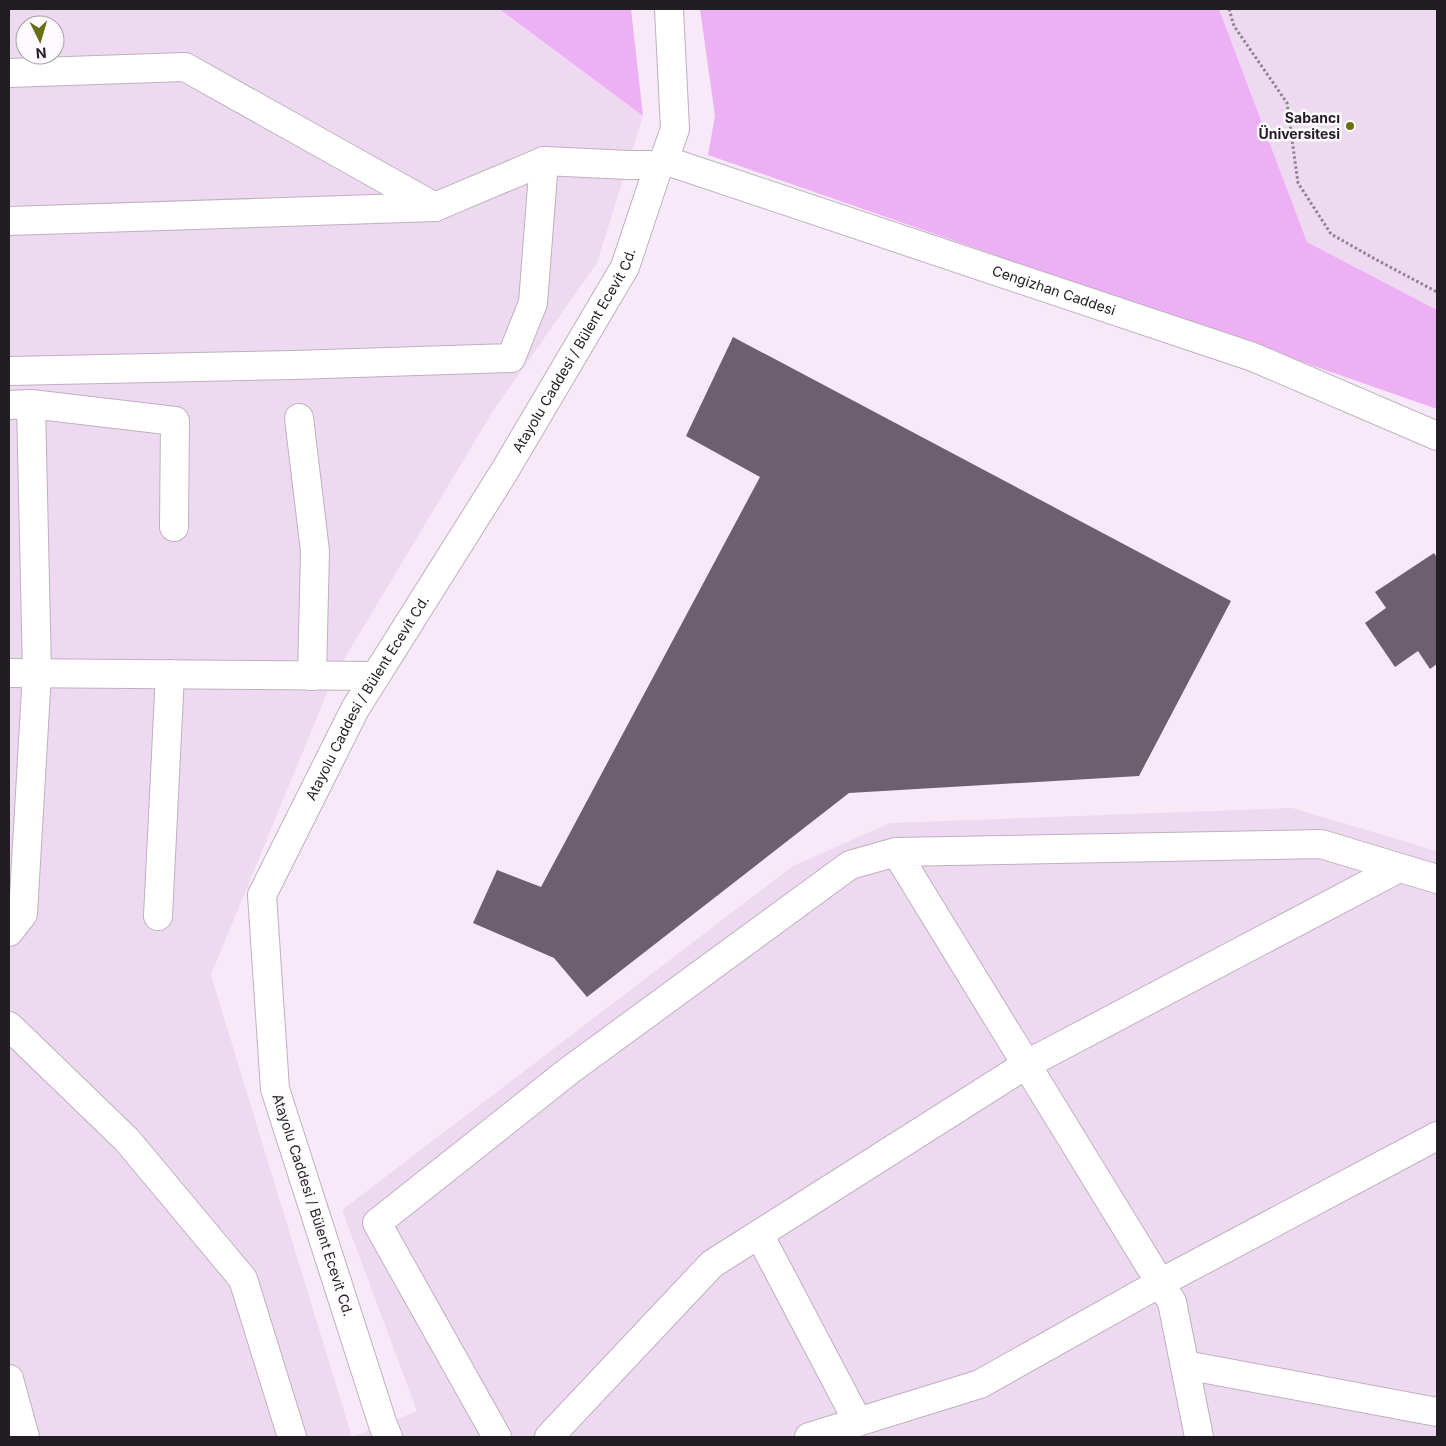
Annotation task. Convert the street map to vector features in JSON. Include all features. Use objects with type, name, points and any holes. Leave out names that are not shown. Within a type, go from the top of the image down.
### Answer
[{"type":"street","name":"Atayolu Caddesi / Bülent Ecevit Cd.","points":[[385,1431],[276,1089],[262,895],[355,709],[504,472],[625,267],[675,129],[669,9]]},
{"type":"street","points":[[9,73],[185,67],[435,207]]},
{"type":"street","name":"Cengizhan Caddesi","points":[[544,161],[628,165],[662,163],[1253,356],[1437,436]]},
{"type":"street","points":[[9,221],[435,207],[544,161],[533,303],[511,358],[9,371]]},
{"type":"street","points":[[9,932],[23,914],[37,673],[20,405],[175,421],[174,527]]},
{"type":"street","points":[[299,418],[315,551],[312,676]]},
{"type":"street","points":[[9,673],[376,676]]},
{"type":"street","points":[[158,916],[170,674]]},
{"type":"street","points":[[497,1437],[377,1223],[570,1070],[850,864],[896,852],[1321,844],[1437,879]]},
{"type":"street","points":[[896,852],[1172,1302],[1199,1437]]},
{"type":"street","points":[[548,1437],[712,1264],[1027,1064],[1399,868]]},
{"type":"street","points":[[9,1026],[127,1140],[243,1279],[292,1437]]},
{"type":"street","points":[[809,1437],[980,1384],[1160,1283],[1437,1136]]},
{"type":"street","points":[[759,1234],[858,1422]]},
{"type":"street","points":[[1185,1365],[1437,1412]]},
{"type":"street","points":[[9,1379],[25,1437]]},
{"type":"path","points":[[1229,9],[1234,26],[1287,103],[1298,183],[1331,234],[1437,292]]},
{"type":"shaded area","points":[[9,9],[498,9],[643,116],[597,263],[493,411],[334,676],[211,975],[352,1437],[9,1437]]},
{"type":"shaded area","points":[[499,9],[631,9],[643,116]]},
{"type":"shaded area","points":[[700,9],[1219,9],[1307,242],[1437,310],[1437,409],[708,155],[715,116]]},
{"type":"shaded area","name":"Sabancı Üniversitesi","points":[[1219,9],[1437,9],[1437,310],[1307,242]]},
{"type":"shaded area","points":[[1292,808],[1437,851],[1437,1437],[352,1437],[417,1411],[342,1210],[793,866],[890,823]]},
{"type":"building","points":[[733,337],[1231,601],[1139,776],[849,793],[587,997],[554,958],[473,923],[497,870],[541,887],[760,477],[686,436]]},
{"type":"building","points":[[1434,553],[1437,558],[1437,664],[1430,669],[1418,651],[1395,667],[1365,623],[1386,608],[1375,592]]},
{"type":"place","name":"Sabancı Üniversitesi","points":[[1350,126]]}]
